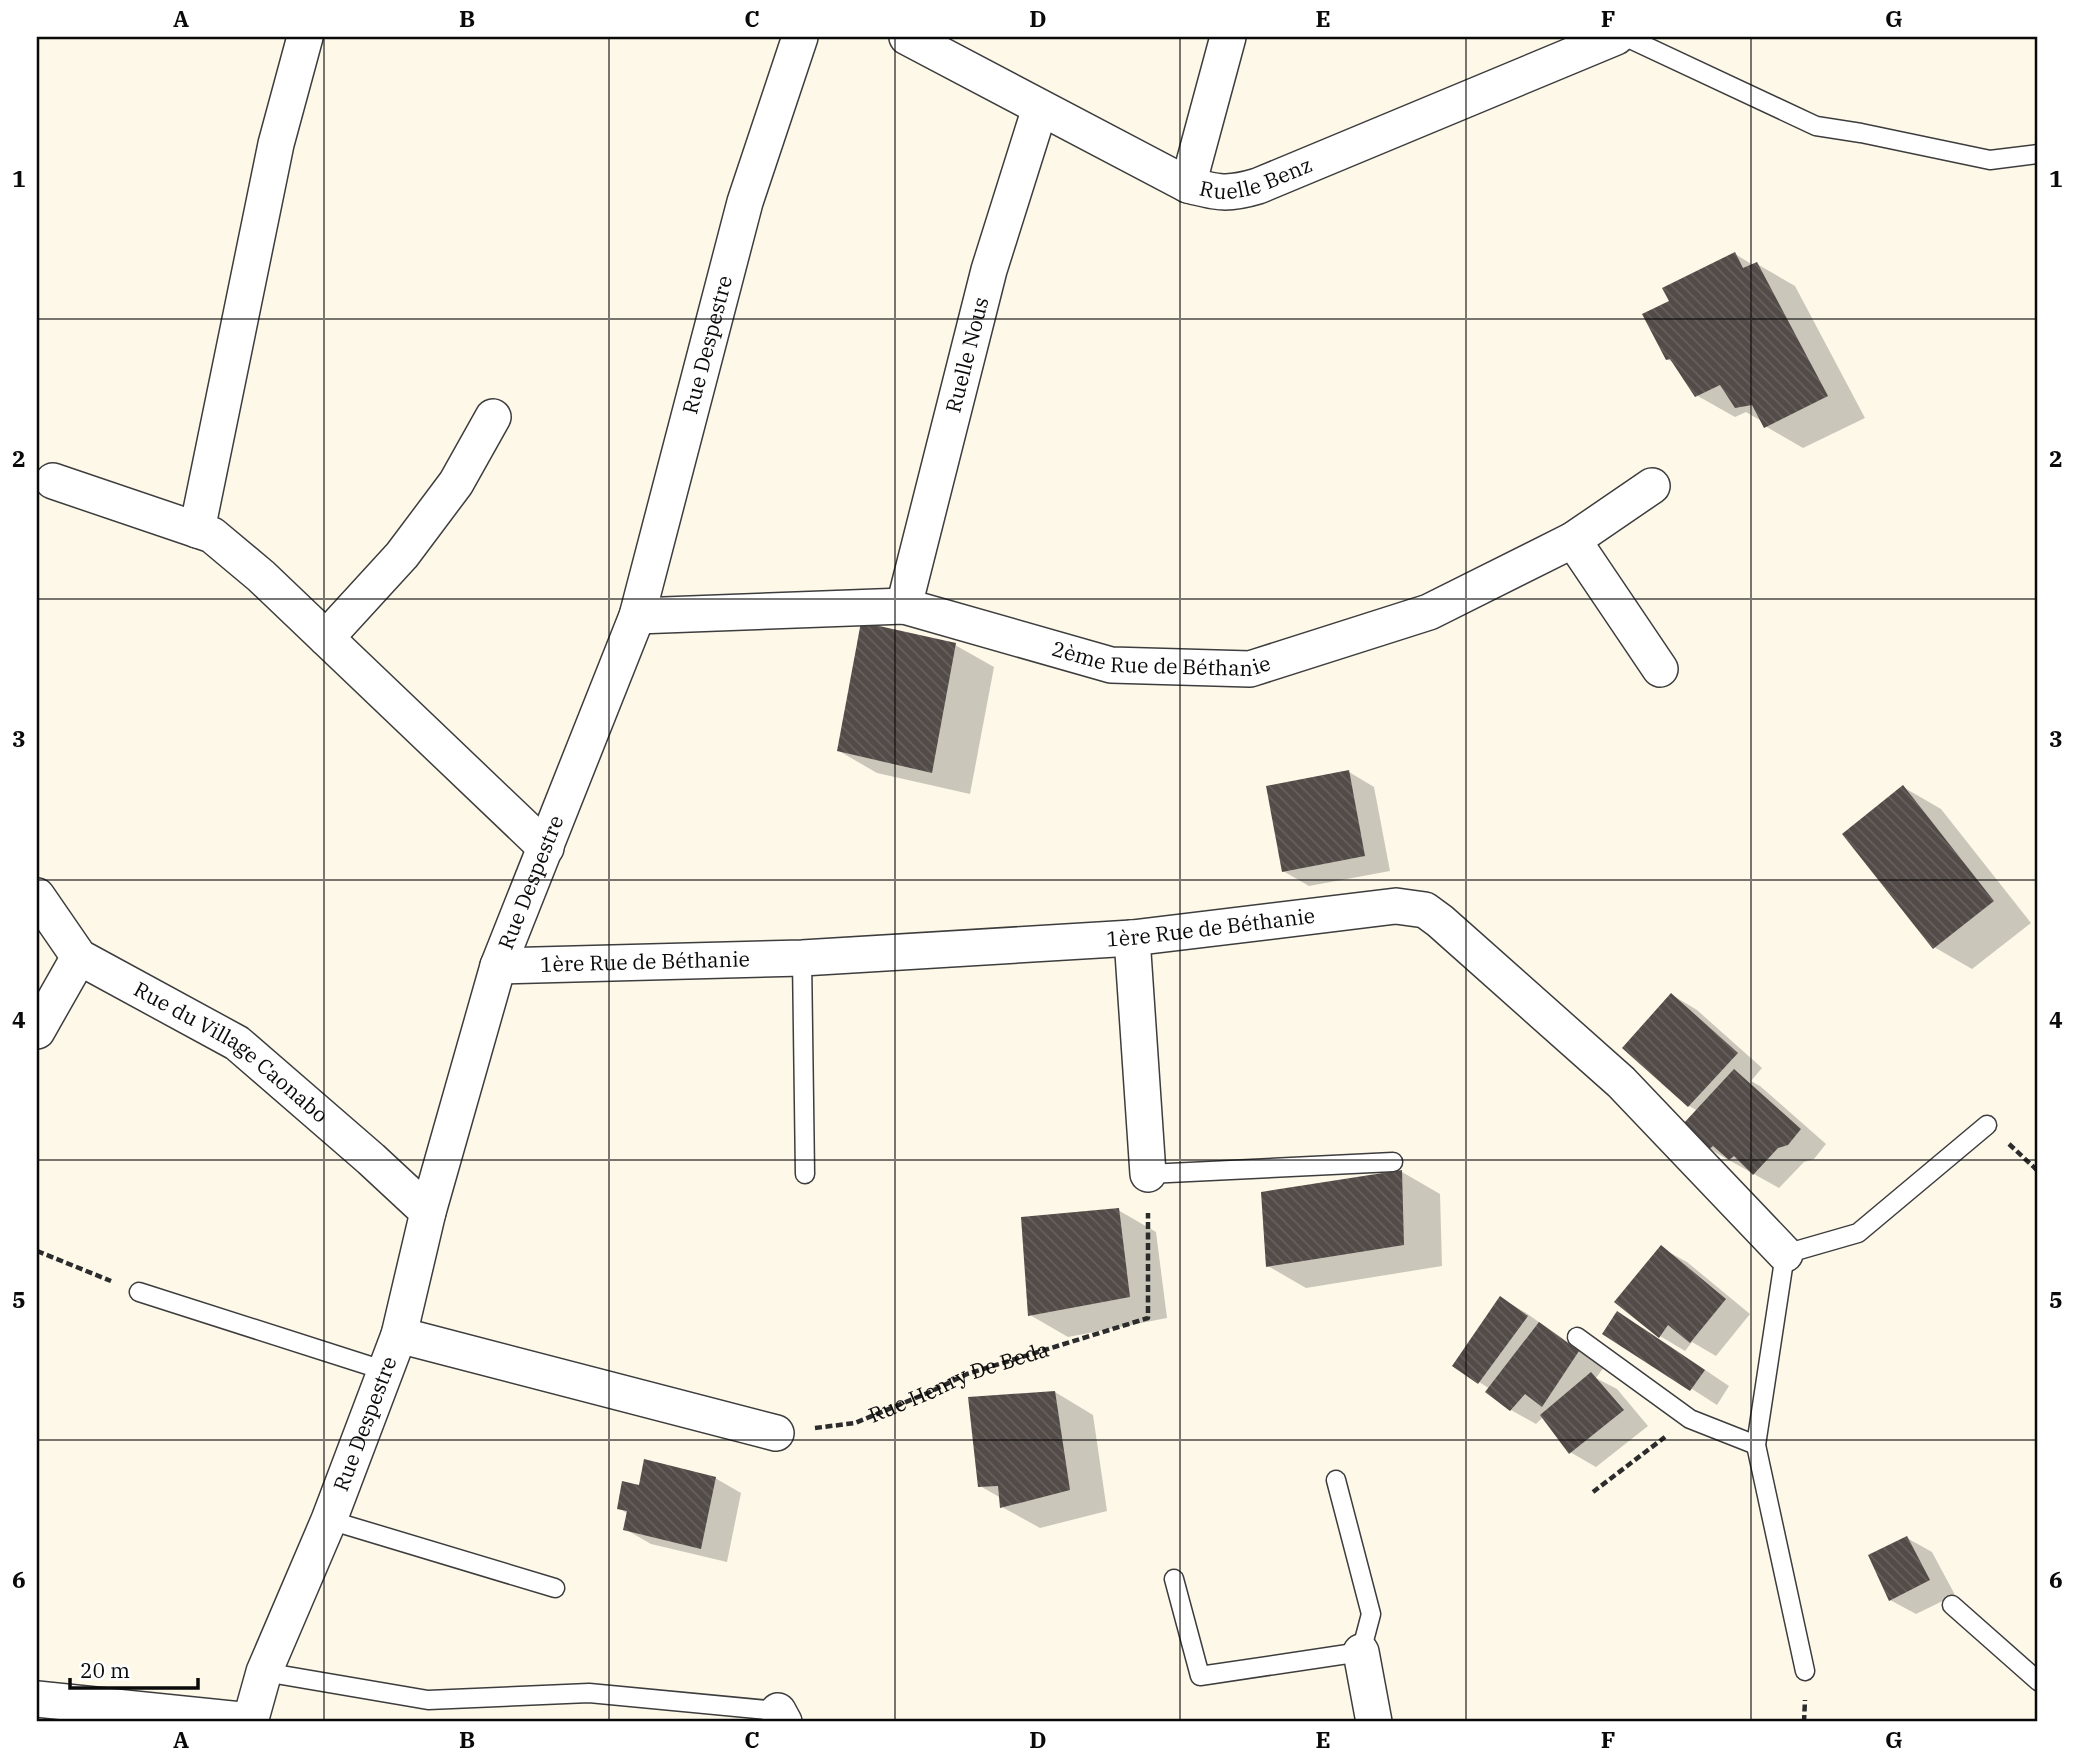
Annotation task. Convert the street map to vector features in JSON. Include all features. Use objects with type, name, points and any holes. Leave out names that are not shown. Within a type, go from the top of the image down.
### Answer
[{"type":"street","points":[[197,530],[276,144],[305,37]]},
{"type":"street","name":"Rue Despestre","points":[[250,1721],[264,1672],[329,1520],[399,1335],[428,1212],[498,967],[637,616],[745,202],[800,37]]},
{"type":"street","name":"Ruelle Benz","points":[[908,37],[1188,185],[1215,192],[1234,193],[1258,186],[1615,37]]},
{"type":"street","points":[[1188,185],[1228,37]]},
{"type":"street","name":"Ruelle Nous","points":[[904,606],[989,270],[1040,108]]},
{"type":"street","points":[[326,638],[410,545],[456,483],[493,417]]},
{"type":"street","points":[[53,481],[212,535],[252,568],[545,848]]},
{"type":"street","name":"2ème Rue de Béthanie","points":[[637,616],[904,606],[1111,665],[1250,669],[1429,612],[1573,540],[1652,486]]},
{"type":"street","points":[[1573,540],[1660,669]]},
{"type":"street","name":"Rue du Village Caonabo","points":[[37,896],[79,957],[237,1042],[428,1212]]},
{"type":"street","name":"1ère Rue de Béthanie","points":[[498,967],[802,958],[1132,938],[1396,906],[1425,910],[1622,1082],[1785,1254]]},
{"type":"street","points":[[1132,938],[1148,1174]]},
{"type":"street","points":[[37,1031],[79,957]]},
{"type":"street","points":[[399,1335],[776,1433]]},
{"type":"street","points":[[1361,1652],[1374,1722]]},
{"type":"street","points":[[37,1699],[250,1721]]},
{"type":"lane","points":[[1626,37],[1816,126],[1990,160],[2038,154]]},
{"type":"lane","points":[[802,958],[805,1174]]},
{"type":"lane","points":[[1805,1671],[1756,1445],[1785,1254],[1858,1233],[1987,1125]]},
{"type":"lane","points":[[1148,1174],[1393,1162]]},
{"type":"lane","points":[[139,1292],[386,1370]]},
{"type":"lane","points":[[1577,1337],[1690,1419],[1756,1445]]},
{"type":"lane","points":[[1174,1579],[1200,1675],[1361,1652],[1371,1614],[1336,1480]]},
{"type":"lane","points":[[329,1520],[555,1588]]},
{"type":"lane","points":[[1952,1605],[2038,1681]]},
{"type":"lane","points":[[264,1672],[428,1700],[589,1693],[781,1717]]},
{"type":"path","points":[[1987,1125],[2038,1171]]},
{"type":"path","name":"Rue Henry De Beda","points":[[776,1433],[855,1423],[967,1374],[1148,1318],[1148,1174]]},
{"type":"path","points":[[37,1251],[139,1292]]},
{"type":"path","points":[[1593,1492],[1690,1419]]},
{"type":"building","points":[[1735,252],[1743,268],[1757,262],[1828,396],[1764,428],[1752,405],[1735,408],[1720,385],[1695,397],[1670,359],[1666,360],[1642,314],[1669,301],[1662,288]]},
{"type":"building","points":[[861,622],[956,643],[932,773],[837,751]]},
{"type":"building","points":[[1349,770],[1365,856],[1282,872],[1266,786]]},
{"type":"building","points":[[1903,785],[1994,901],[1933,949],[1842,834]]},
{"type":"building","points":[[1671,993],[1738,1053],[1688,1107],[1622,1048]]},
{"type":"building","points":[[1734,1069],[1801,1129],[1788,1145],[1778,1148],[1753,1175],[1734,1156],[1729,1160],[1713,1146],[1708,1150],[1683,1124]]},
{"type":"building","points":[[1402,1170],[1404,1245],[1266,1267],[1261,1192]]},
{"type":"building","points":[[1119,1208],[1130,1297],[1028,1316],[1021,1217]]},
{"type":"building","points":[[1661,1245],[1726,1299],[1690,1343],[1668,1325],[1659,1338],[1614,1302]]},
{"type":"building","points":[[1500,1296],[1528,1316],[1478,1384],[1452,1366]]},
{"type":"building","points":[[1617,1311],[1705,1370],[1690,1391],[1602,1334]]},
{"type":"building","points":[[1539,1322],[1579,1351],[1542,1407],[1525,1394],[1510,1411],[1485,1392]]},
{"type":"building","points":[[1591,1372],[1624,1410],[1569,1454],[1540,1415]]},
{"type":"building","points":[[1055,1391],[1070,1490],[1000,1508],[998,1486],[978,1487],[968,1397]]},
{"type":"building","points":[[644,1459],[716,1477],[701,1549],[623,1530],[627,1511],[617,1509],[622,1481],[639,1485]]},
{"type":"building","points":[[1907,1536],[1930,1580],[1889,1601],[1868,1555]]}]
